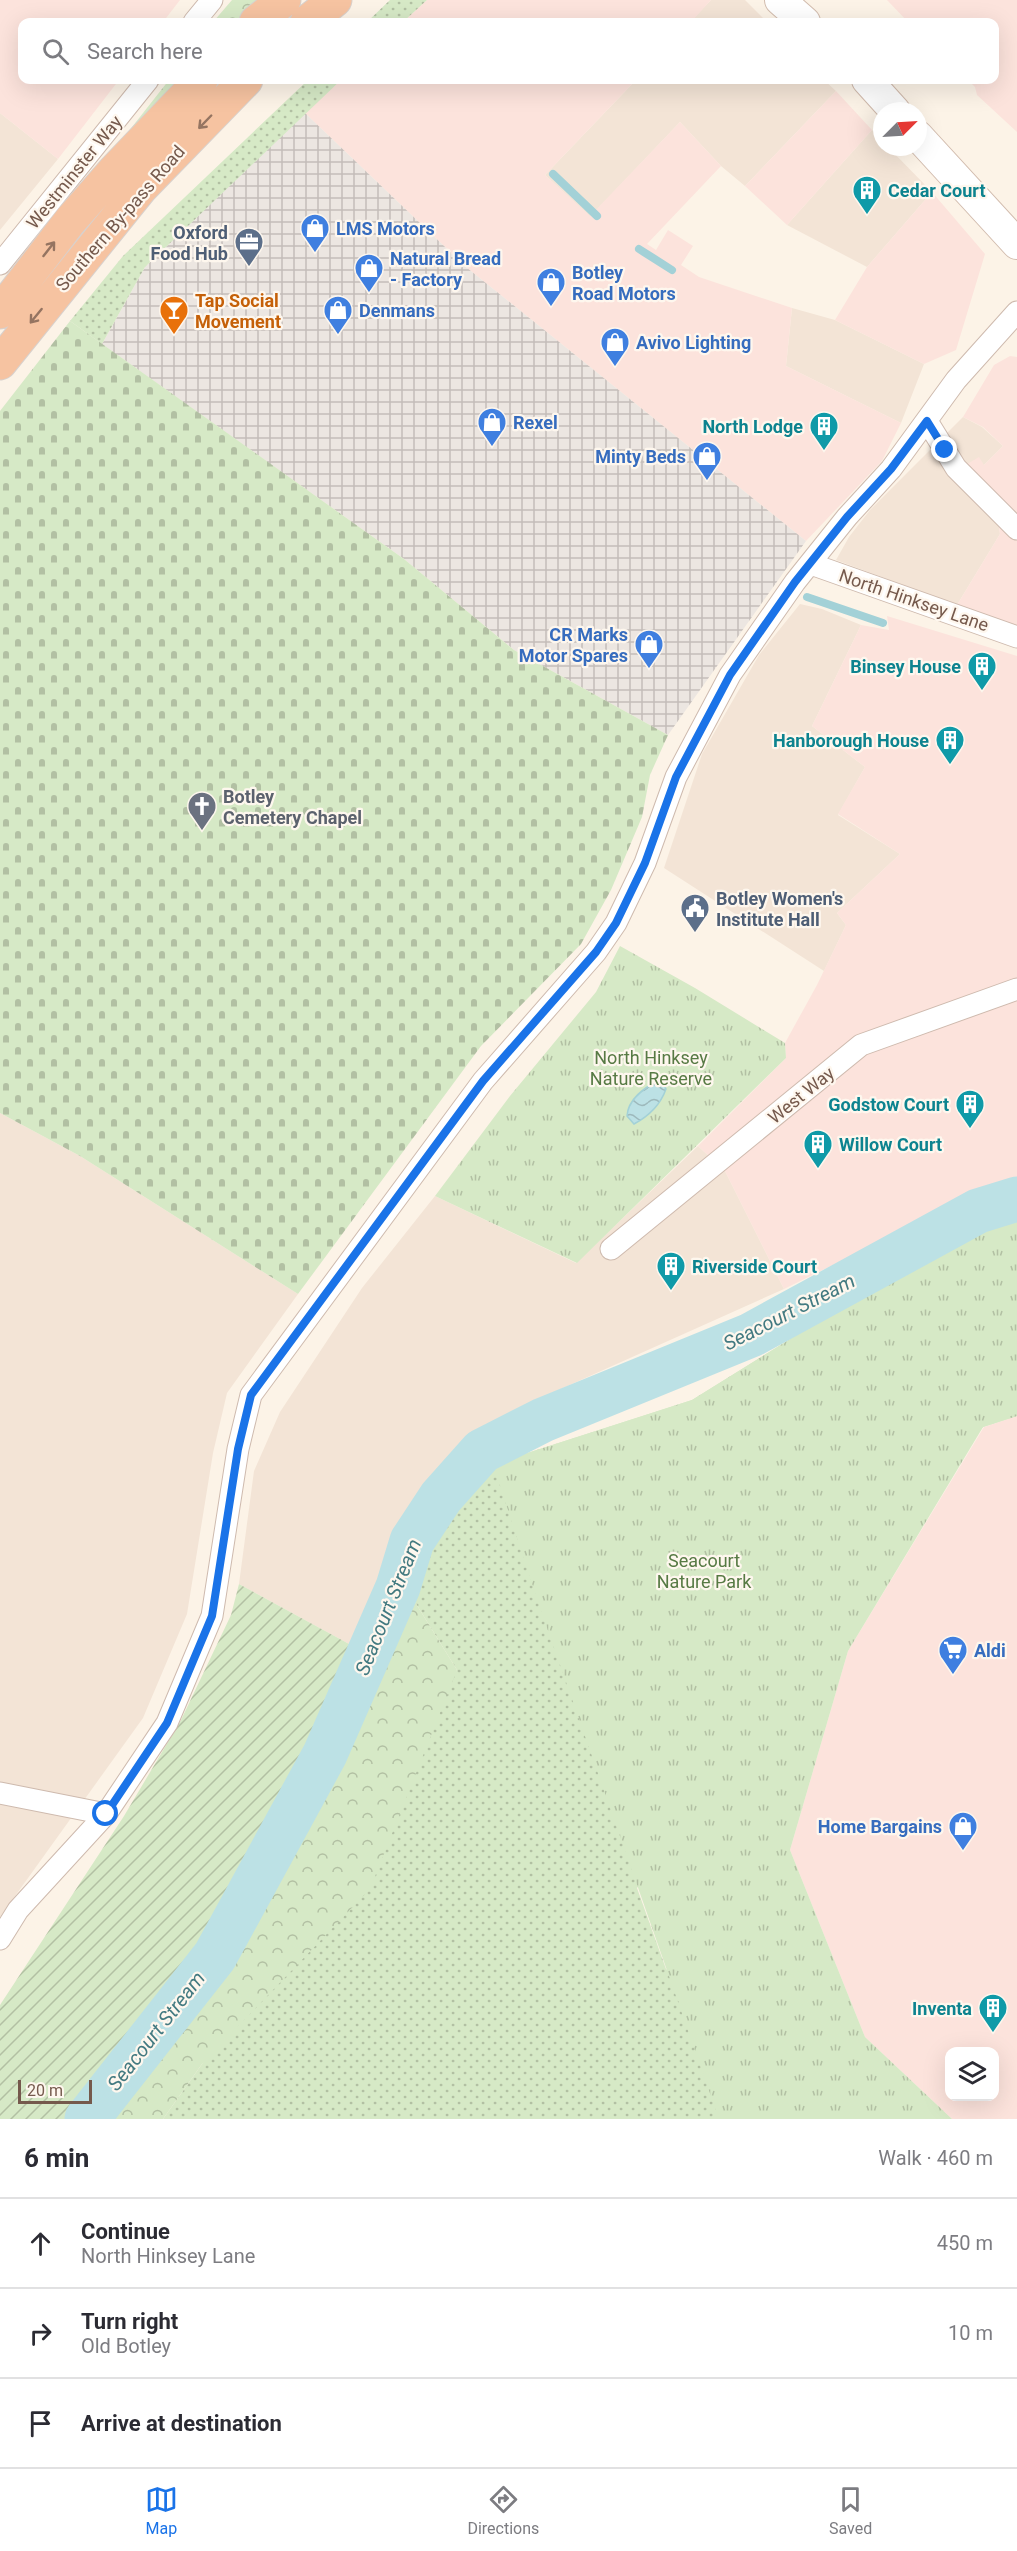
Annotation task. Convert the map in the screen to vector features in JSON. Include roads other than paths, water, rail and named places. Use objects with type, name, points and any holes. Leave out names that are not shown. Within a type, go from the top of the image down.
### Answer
[{"type":"highway","points":[[261,18],[284,0]]},
{"type":"highway","points":[[312,18],[335,0]]},
{"type":"highway","name":"Southern By-pass Road","points":[[0,312],[70,221],[197,84]]},
{"type":"highway","name":"Southern By-pass Road","points":[[0,363],[141,188],[242,84]]},
{"type":"main road","points":[[780,0],[800,18]]},
{"type":"main road","points":[[871,84],[887,102]]},
{"type":"main road","points":[[927,146],[1017,244]]},
{"type":"street","points":[[197,18],[212,0]]},
{"type":"street","name":"Westminster Way","points":[[0,264],[145,84]]},
{"type":"street","name":"North Hinksey Lane","points":[[0,1939],[18,1910],[106,1814],[167,1723],[212,1616],[238,1449],[251,1395],[483,1081],[603,942],[616,923],[647,859],[676,777],[730,675],[795,582],[847,517],[891,469],[956,380],[1017,312]]},
{"type":"street","points":[[927,421],[956,468],[1017,529]]},
{"type":"street","name":"North Hinksey Lane","points":[[810,564],[1017,637]]},
{"type":"street","name":"West Way","points":[[611,1249],[861,1044],[1017,989]]},
{"type":"street","points":[[0,1793],[106,1814]]},
{"type":"water","points":[[659,1080],[666,1089],[661,1101],[649,1114],[634,1124],[627,1116],[630,1104],[643,1090]]},
{"type":"waterway","points":[[553,174],[597,216]]},
{"type":"waterway","points":[[639,249],[672,270]]},
{"type":"waterway","points":[[807,597],[883,623]]},
{"type":"waterway","name":"Seacourt Stream","points":[[87,2119],[215,1956],[325,1754],[398,1587],[412,1541],[441,1497],[482,1451],[543,1420],[751,1335],[978,1211],[1017,1199]]},
{"type":"place","name":"Cedar Court","points":[[867,216]]},
{"type":"place","name":"LMS Motors","points":[[315,254]]},
{"type":"place","name":"Oxford Food Hub","points":[[249,268]]},
{"type":"place","name":"Natural Bread - Factory","points":[[369,294]]},
{"type":"place","name":"Botley Road Motors","points":[[551,308]]},
{"type":"place","name":"Tap Social Movement","points":[[174,336]]},
{"type":"place","name":"Denmans","points":[[338,336]]},
{"type":"place","name":"Avivo Lighting","points":[[615,368]]},
{"type":"place","name":"Rexel","points":[[492,448]]},
{"type":"place","name":"North Lodge","points":[[824,452]]},
{"type":"place","name":"Minty Beds","points":[[707,482]]},
{"type":"place","name":"CR Marks Motor Spares","points":[[649,670]]},
{"type":"place","name":"Binsey House","points":[[982,692]]},
{"type":"place","name":"Hanborough House","points":[[950,766]]},
{"type":"place","name":"Botley Cemetery Chapel","points":[[202,832]]},
{"type":"place","name":"Botley Women's Institute Hall","points":[[695,934]]},
{"type":"place","name":"Godstow Court","points":[[970,1130]]},
{"type":"place","name":"Willow Court","points":[[818,1170]]},
{"type":"place","name":"Riverside Court","points":[[671,1292]]},
{"type":"place","name":"Aldi","points":[[953,1676]]},
{"type":"place","name":"Home Bargains","points":[[963,1852]]},
{"type":"place","name":"Inventa","points":[[993,2034]]},
{"type":"park label","name":"North Hinksey Nature Reserve","points":[[651,1067]]},
{"type":"park label","name":"Seacourt Nature Park","points":[[704,1570]]}]
